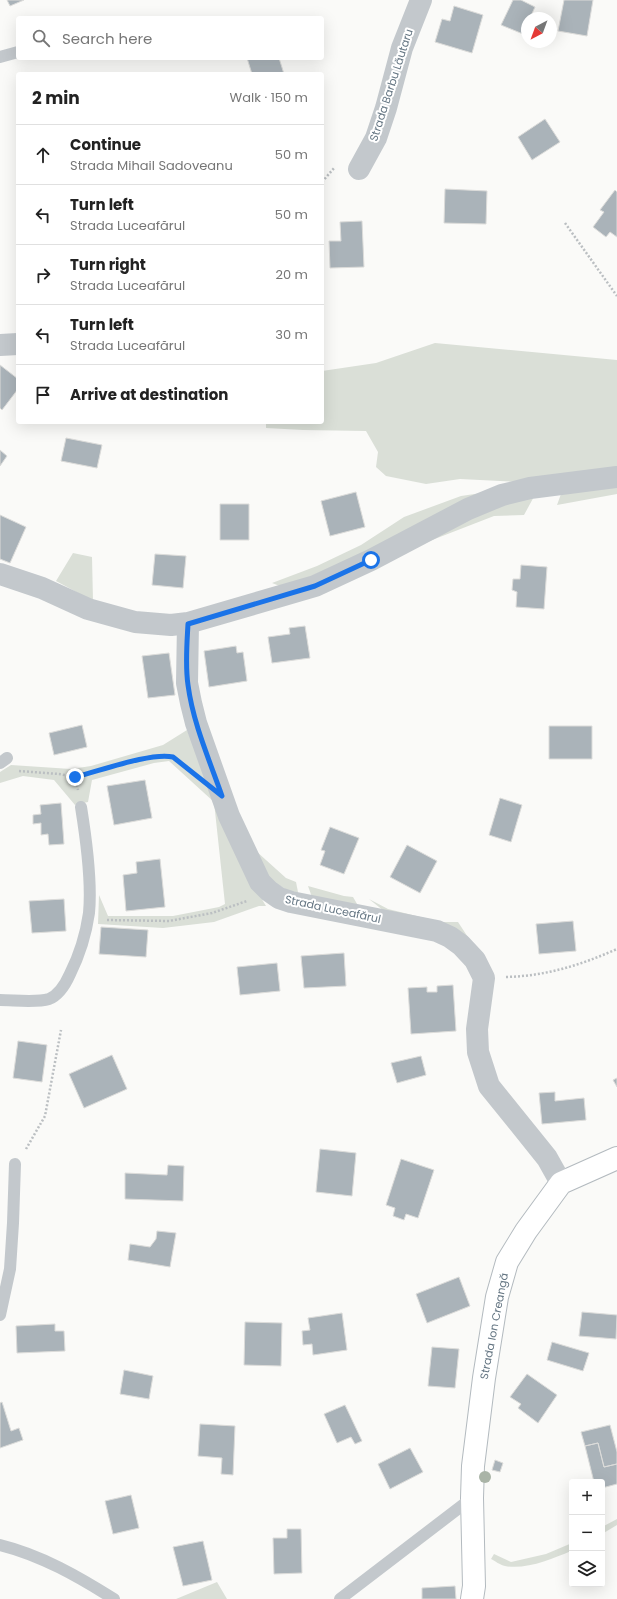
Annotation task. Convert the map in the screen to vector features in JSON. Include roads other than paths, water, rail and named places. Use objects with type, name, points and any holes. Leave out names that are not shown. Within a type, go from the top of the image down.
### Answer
[{"type":"street","name":"Strada Barbu Lăutaru","points":[[359,169],[376,138],[386,108],[402,48],[421,0]]},
{"type":"street","points":[[0,345],[16,344]]},
{"type":"street","points":[[0,574],[42,588],[88,609],[128,620],[171,625],[188,624],[315,586],[371,560],[468,509],[502,495],[530,488],[617,477]]},
{"type":"street","name":"Strada Luceafărul","points":[[188,624],[187,684],[196,723],[229,816],[260,882],[279,898],[291,902],[437,932],[450,937],[461,945],[475,960],[484,978],[477,1029],[478,1052],[488,1086],[515,1117],[547,1158],[561,1183]]},
{"type":"street","name":"Strada Ion Creangă","points":[[472,1599],[474,1586],[472,1498],[473,1466],[484,1378],[497,1297],[507,1262],[526,1231],[561,1183],[617,1158]]},
{"type":"lane","points":[[0,57],[16,53]]},
{"type":"lane","points":[[0,1000],[31,1001],[49,998],[59,991],[66,982],[74,966],[82,943],[89,913],[89,878],[81,807]]},
{"type":"lane","points":[[0,1315],[10,1269],[15,1164]]},
{"type":"lane","points":[[340,1599],[472,1498]]},
{"type":"lane","points":[[0,1545],[45,1560],[90,1584],[114,1599]]}]
